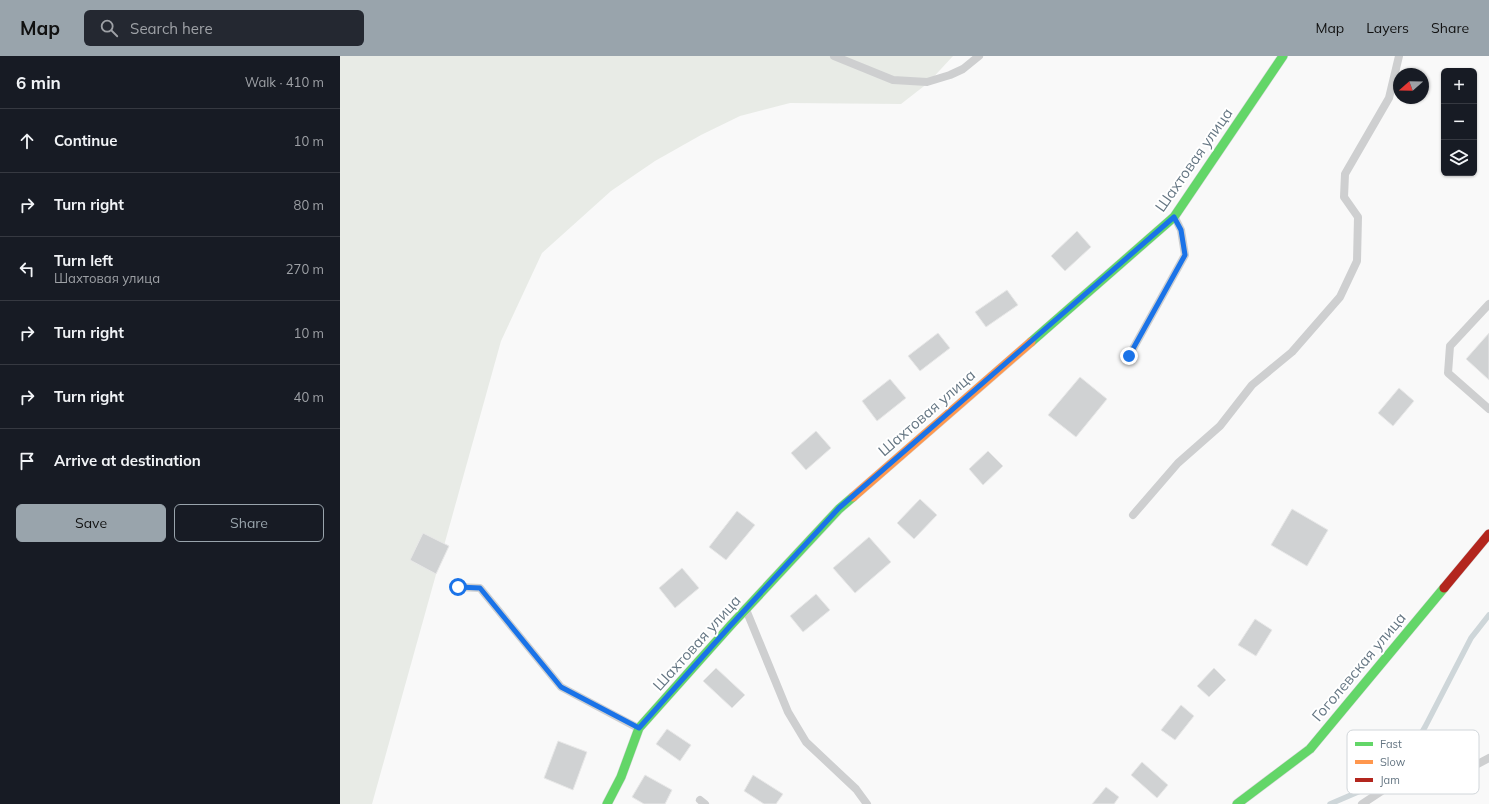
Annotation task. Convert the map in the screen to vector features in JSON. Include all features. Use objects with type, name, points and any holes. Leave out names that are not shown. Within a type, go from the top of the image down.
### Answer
[{"type":"street","name":"Шахтовая улица","points":[[607,804],[621,777],[639,728],[746,609],[839,508],[1174,217],[1283,56]]},
{"type":"street","name":"Гоголевская улица","points":[[1237,804],[1310,749],[1489,534]]},
{"type":"lane","points":[[834,56],[893,80],[927,82],[950,75],[963,69],[979,56]]},
{"type":"lane","points":[[1133,515],[1178,463],[1220,426],[1252,385],[1292,352],[1340,297],[1357,261],[1358,217],[1344,197],[1345,174],[1389,98],[1399,56]]},
{"type":"lane","points":[[1129,356],[1185,255],[1181,230],[1174,217]]},
{"type":"lane","points":[[1489,304],[1450,346],[1448,373],[1489,409]]},
{"type":"lane","points":[[458,587],[480,588],[561,687],[639,728]]},
{"type":"lane","points":[[746,609],[788,712],[806,742],[856,789],[868,804]]},
{"type":"lane","points":[[1479,764],[1489,758]]},
{"type":"lane","points":[[1362,804],[1377,794]]},
{"type":"shaded area","points":[[340,56],[953,56],[928,83],[901,104],[790,103],[740,116],[701,135],[655,161],[611,191],[542,253],[501,341],[372,804],[340,804]]},
{"type":"building","points":[[1077,231],[1091,247],[1065,271],[1051,256]]},
{"type":"building","points":[[1007,290],[1018,305],[986,327],[975,312]]},
{"type":"building","points":[[938,333],[950,348],[920,371],[908,356]]},
{"type":"building","points":[[1489,333],[1489,380],[1466,359]]},
{"type":"building","points":[[1080,377],[1107,399],[1076,437],[1048,415]]},
{"type":"building","points":[[890,379],[906,398],[877,421],[862,401]]},
{"type":"building","points":[[1399,388],[1414,401],[1393,426],[1378,413]]},
{"type":"building","points":[[816,431],[831,448],[806,470],[791,453]]},
{"type":"building","points":[[988,451],[1003,466],[983,485],[969,469]]},
{"type":"building","points":[[920,499],[937,515],[914,539],[897,523]]},
{"type":"building","points":[[1292,509],[1328,530],[1307,566],[1271,545]]},
{"type":"building","points":[[737,511],[755,525],[726,560],[709,547]]},
{"type":"building","points":[[423,533],[449,546],[436,574],[410,560]]},
{"type":"building","points":[[869,537],[891,562],[855,593],[833,568]]},
{"type":"building","points":[[682,568],[699,588],[675,608],[659,588]]},
{"type":"building","points":[[816,594],[830,610],[803,632],[790,616]]},
{"type":"building","points":[[1255,619],[1272,630],[1256,656],[1238,645]]},
{"type":"building","points":[[716,668],[745,695],[732,708],[703,681]]},
{"type":"building","points":[[1214,668],[1226,680],[1209,697],[1197,686]]},
{"type":"building","points":[[1181,705],[1194,716],[1175,740],[1161,730]]},
{"type":"building","points":[[667,729],[691,745],[680,761],[656,744]]},
{"type":"building","points":[[558,741],[587,752],[573,790],[544,778]]},
{"type":"building","points":[[1142,762],[1168,785],[1157,798],[1131,775]]},
{"type":"building","points":[[645,775],[672,790],[665,804],[644,804],[632,797]]},
{"type":"building","points":[[753,775],[783,794],[776,804],[764,804],[744,791]]},
{"type":"building","points":[[1106,787],[1119,797],[1114,804],[1092,804]]},
{"type":"waterway","points":[[1423,730],[1471,638],[1489,615]]},
{"type":"waterway","points":[[1330,804],[1353,794]]},
{"type":"traffic: fast","points":[[1031,342],[1174,217],[1283,56]]},
{"type":"traffic: fast","points":[[607,804],[621,777],[639,728],[731,625],[839,509],[853,497]]},
{"type":"traffic: fast","points":[[1237,804],[1310,749],[1444,588]]},
{"type":"traffic: slow","points":[[853,497],[1031,342]]},
{"type":"traffic: jam","points":[[1444,588],[1489,534]]},
{"type":"route","points":[[458,587],[480,588],[561,687],[639,728],[731,625],[839,508],[1174,217],[1181,230],[1185,255],[1129,356]]}]
